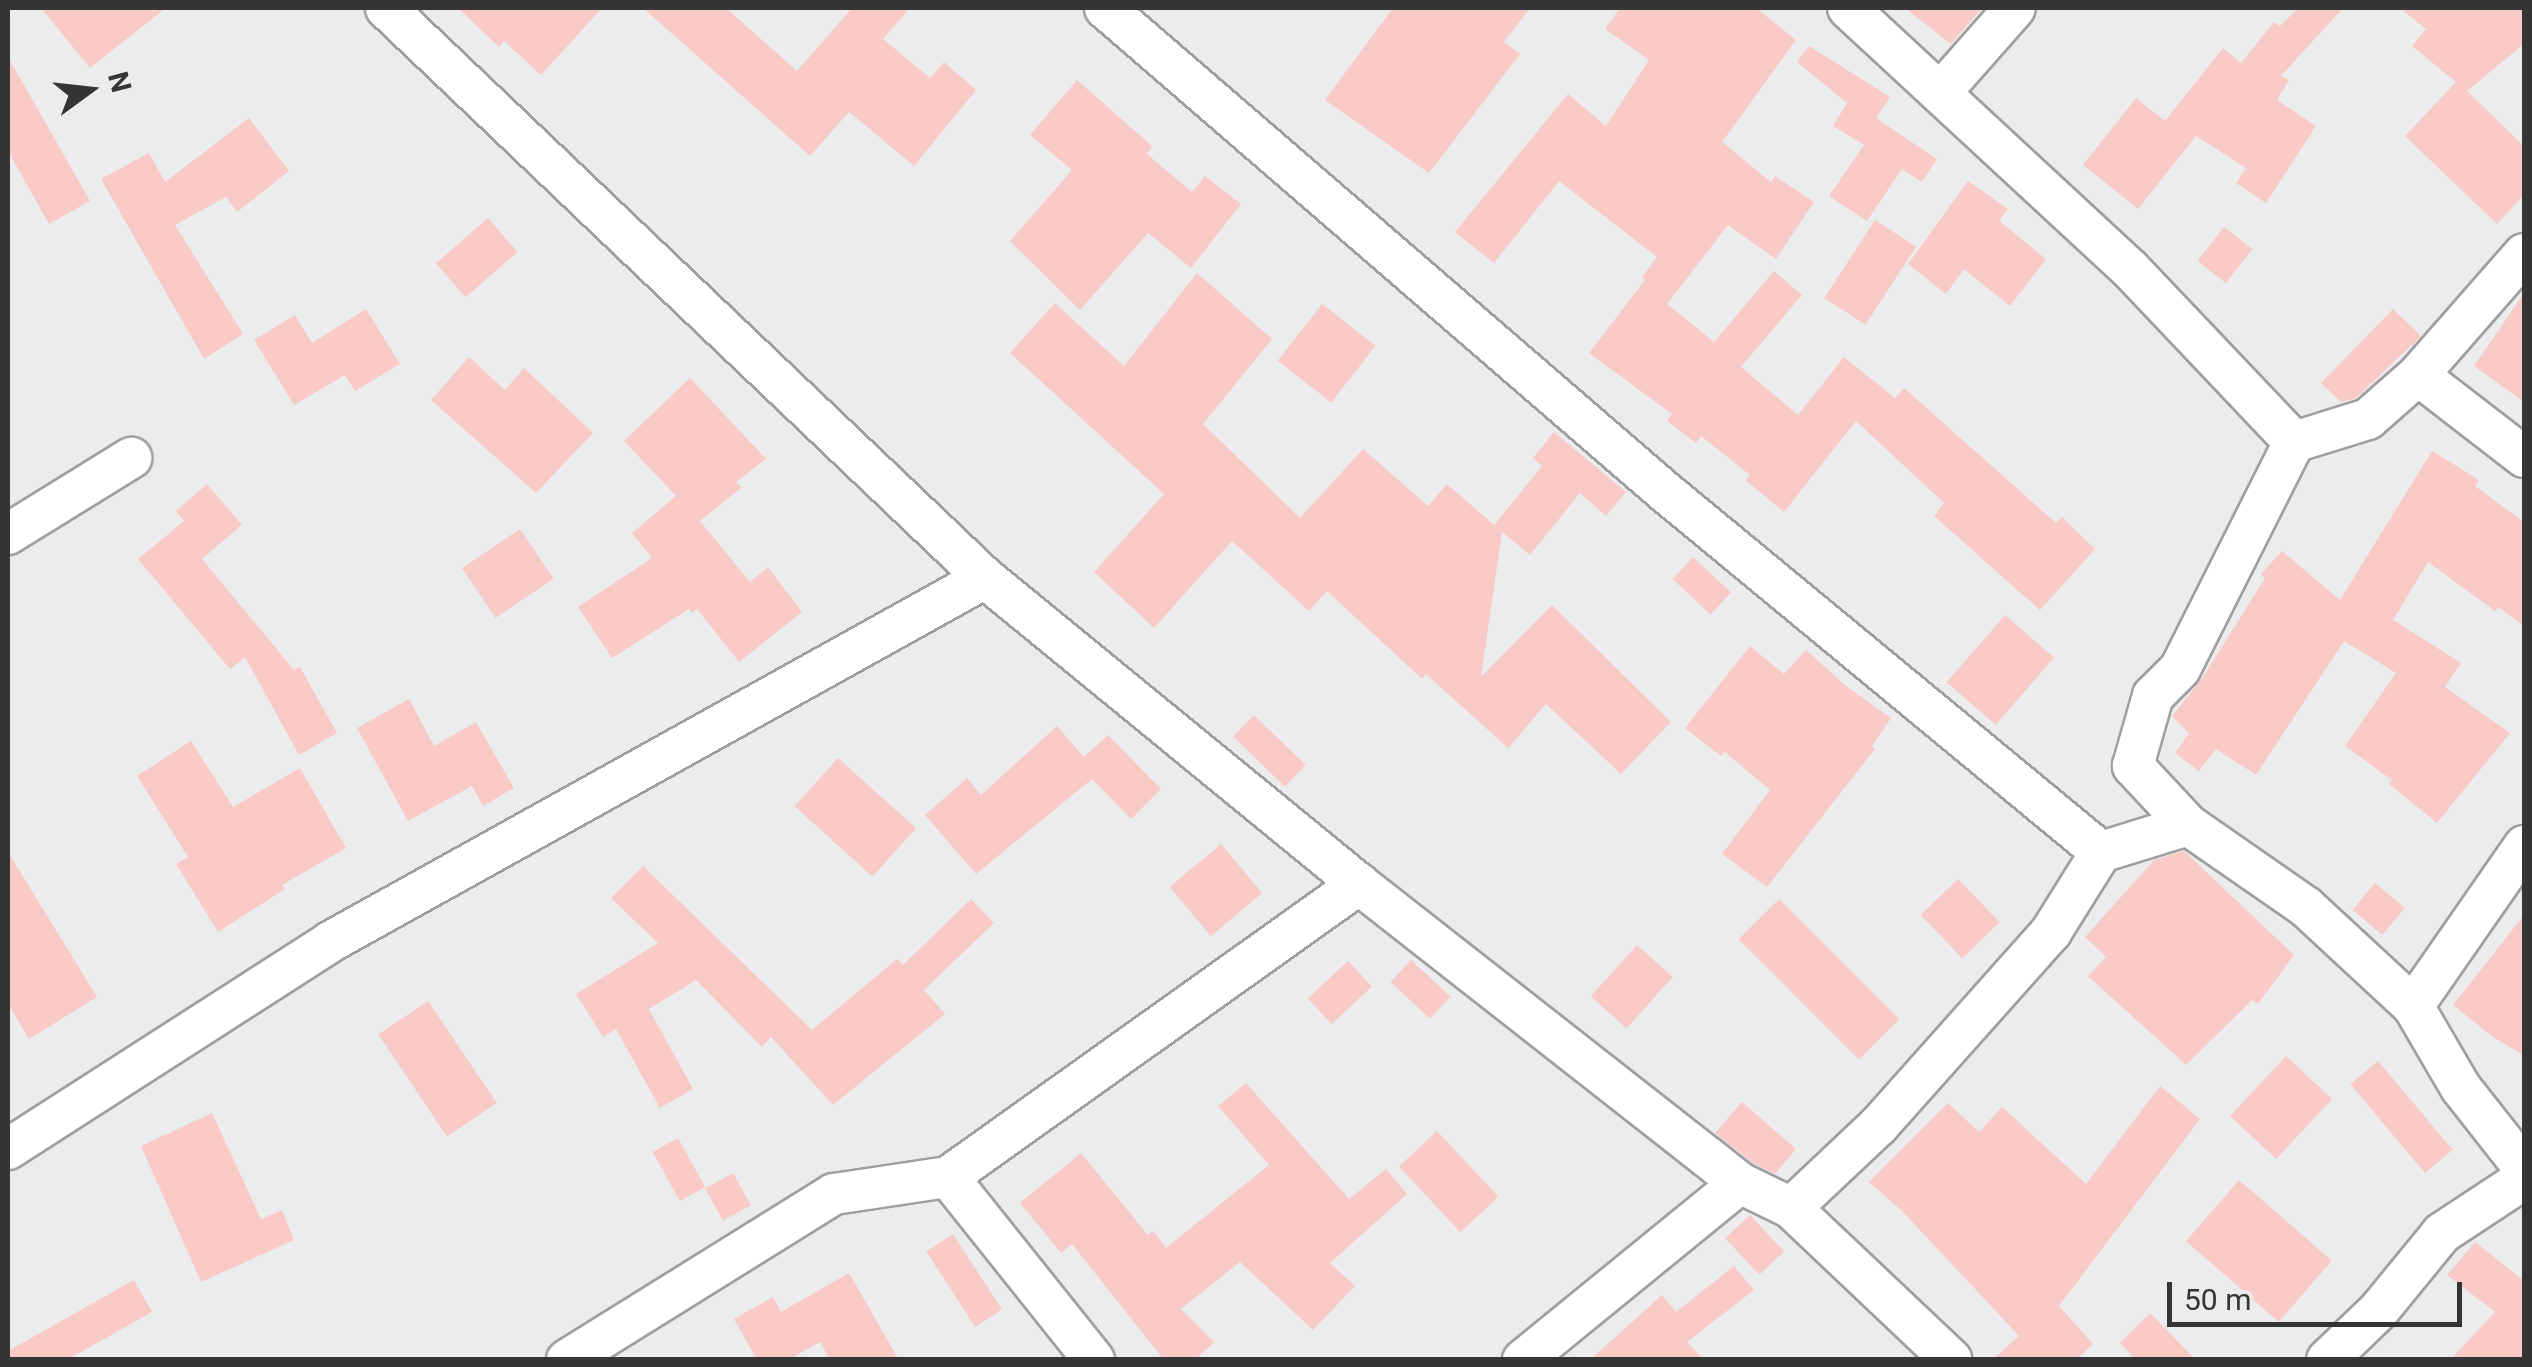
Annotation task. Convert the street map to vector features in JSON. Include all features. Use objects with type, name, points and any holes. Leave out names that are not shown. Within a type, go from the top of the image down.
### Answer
[{"type":"street","points":[[386,8],[985,578],[1359,884],[1740,1183],[1791,1208],[1952,1360]]},
{"type":"street","points":[[1105,8],[1664,491],[2101,852]]},
{"type":"street","points":[[1848,8],[2130,269],[2294,442]]},
{"type":"street","points":[[1940,93],[2015,8]]},
{"type":"street","points":[[2524,254],[2418,375],[2368,419],[2294,442],[2180,669],[2153,696],[2133,766],[2188,825],[2306,906],[2413,1006],[2461,1088],[2524,1168]]},
{"type":"street","points":[[2418,375],[2524,457]]},
{"type":"street","points":[[8,534],[131,458]]},
{"type":"street","points":[[8,1149],[330,942],[985,578]]},
{"type":"street","points":[[1791,1208],[1879,1124],[2051,932],[2101,852],[2188,825]]},
{"type":"street","points":[[2413,1006],[2524,846]]},
{"type":"street","points":[[567,1360],[834,1194],[948,1177],[1359,884]]},
{"type":"street","points":[[948,1177],[1094,1360]]},
{"type":"street","points":[[2327,1360],[2379,1310],[2442,1232],[2524,1179]]},
{"type":"street","points":[[1523,1360],[1740,1183]]},
{"type":"building","points":[[41,8],[166,8],[90,68]]},
{"type":"building","points":[[458,8],[602,8],[541,75],[504,41],[499,47]]},
{"type":"building","points":[[643,8],[726,8],[797,71],[852,8],[910,8],[883,39],[930,78],[944,62],[976,90],[914,166],[849,112],[810,156]]},
{"type":"building","points":[[1393,8],[1530,8],[1504,42],[1520,54],[1429,173],[1325,100]]},
{"type":"building","points":[[1620,8],[1756,8],[1796,40],[1722,142],[1771,182],[1775,176],[1814,202],[1776,259],[1728,225],[1667,304],[1714,342],[1774,271],[1802,295],[1741,367],[1798,415],[1844,357],[1895,398],[1904,388],[2056,523],[2062,517],[2095,549],[2040,610],[1934,516],[1944,503],[1856,421],[1784,512],[1745,480],[1750,475],[1701,436],[1696,443],[1667,421],[1672,414],[1589,353],[1645,280],[1642,277],[1657,257],[1559,181],[1494,263],[1455,232],[1568,94],[1606,126],[1649,60],[1605,29]]},
{"type":"building","points":[[1905,8],[1982,8],[1951,44]]},
{"type":"building","points":[[2298,8],[2343,8],[2281,76],[2289,80],[2277,100],[2316,126],[2266,203],[2236,183],[2246,168],[2196,136],[2138,209],[2083,165],[2136,98],[2165,121],[2223,48],[2241,63],[2274,22],[2280,26]]},
{"type":"building","points":[[2400,8],[2524,8],[2524,44],[2467,91],[2524,146],[2524,195],[2497,224],[2405,136],[2456,82],[2412,46],[2426,29]]},
{"type":"building","points":[[1809,46],[1890,97],[1876,118],[1937,159],[1922,182],[1902,169],[1867,221],[1829,196],[1864,145],[1833,126],[1847,103],[1797,62]]},
{"type":"building","points":[[8,57],[90,201],[49,224],[8,151]]},
{"type":"building","points":[[1077,80],[1152,146],[1147,154],[1192,192],[1205,176],[1241,204],[1191,268],[1148,233],[1080,310],[1010,241],[1072,170],[1030,135]]},
{"type":"building","points":[[249,118],[289,171],[237,212],[226,197],[175,225],[243,334],[204,359],[101,179],[149,153],[165,182]]},
{"type":"building","points":[[1968,181],[2008,209],[1999,221],[2046,259],[2010,306],[1964,269],[1946,294],[1908,264]]},
{"type":"building","points":[[488,218],[518,252],[465,297],[436,263]]},
{"type":"building","points":[[1875,220],[1916,247],[1865,325],[1824,298]]},
{"type":"building","points":[[2224,227],[2252,249],[2226,283],[2198,261]]},
{"type":"building","points":[[1197,273],[1272,339],[1203,424],[1300,518],[1363,449],[1428,506],[1447,484],[1494,525],[1542,466],[1533,458],[1554,432],[1626,492],[1606,516],[1580,493],[1530,555],[1502,532],[1481,677],[1552,605],[1671,722],[1621,774],[1546,704],[1508,748],[1426,674],[1422,679],[1327,591],[1309,611],[1232,541],[1154,628],[1094,572],[1164,494],[1010,353],[1055,303],[1124,366]]},
{"type":"building","points":[[2524,293],[2524,402],[2474,366]]},
{"type":"building","points":[[1322,304],[1376,346],[1331,403],[1278,361]]},
{"type":"building","points":[[366,309],[400,364],[355,391],[345,375],[294,405],[254,340],[295,315],[312,343]]},
{"type":"building","points":[[2393,309],[2421,336],[2356,398],[2341,402],[2321,383]]},
{"type":"building","points":[[469,357],[505,390],[524,368],[593,433],[536,493],[431,400]]},
{"type":"building","points":[[690,378],[766,459],[736,482],[741,488],[700,521],[750,582],[768,567],[802,612],[739,662],[697,609],[692,613],[689,609],[612,658],[578,607],[652,558],[632,533],[676,496],[624,441]]},
{"type":"building","points":[[2432,451],[2479,480],[2475,486],[2524,522],[2524,626],[2498,607],[2495,611],[2428,562],[2393,620],[2461,663],[2445,687],[2510,733],[2437,823],[2389,784],[2392,780],[2345,746],[2396,673],[2344,641],[2256,775],[2216,749],[2199,771],[2175,753],[2189,733],[2172,716],[2201,680],[2265,578],[2261,574],[2282,551],[2340,600]]},
{"type":"building","points":[[207,484],[242,525],[202,559],[294,670],[300,667],[337,733],[299,755],[245,657],[230,669],[138,559],[184,521],[176,511]]},
{"type":"building","points":[[520,529],[554,579],[496,618],[462,568]]},
{"type":"building","points":[[1693,557],[1731,592],[1711,614],[1673,579]]},
{"type":"building","points":[[2005,615],[2054,658],[1996,725],[1947,682]]},
{"type":"building","points":[[1750,646],[1784,674],[1806,650],[1846,686],[1891,718],[1872,746],[1875,749],[1767,887],[1722,854],[1770,790],[1725,752],[1721,756],[1685,728]]},
{"type":"building","points":[[409,699],[434,746],[476,722],[514,788],[483,806],[472,786],[408,821],[357,728]]},
{"type":"building","points":[[1254,715],[1306,765],[1285,787],[1233,737]]},
{"type":"building","points":[[1057,726],[1084,757],[1108,735],[1161,789],[1131,819],[1092,779],[976,874],[925,815],[967,778],[981,795]]},
{"type":"building","points":[[191,741],[233,807],[300,768],[346,848],[282,885],[285,889],[218,932],[176,864],[188,857],[137,776]]},
{"type":"building","points":[[838,758],[916,828],[873,877],[795,806]]},
{"type":"building","points":[[1221,844],[1262,893],[1211,936],[1170,887]]},
{"type":"building","points":[[2184,851],[2294,955],[2258,1004],[2252,1000],[2186,1065],[2088,976],[2106,957],[2085,937],[2154,860]]},
{"type":"building","points":[[8,852],[97,997],[29,1039],[8,1004]]},
{"type":"building","points":[[643,866],[812,1030],[897,959],[903,965],[971,899],[994,923],[924,990],[945,1014],[833,1105],[771,1037],[762,1047],[696,980],[649,1009],[693,1089],[660,1108],[616,1029],[603,1037],[576,994],[658,943],[611,898]]},
{"type":"building","points":[[1958,879],[2000,922],[1962,958],[1921,915]]},
{"type":"building","points":[[2375,883],[2405,908],[2382,935],[2353,910]]},
{"type":"building","points":[[1779,899],[1899,1019],[1859,1060],[1739,939]]},
{"type":"building","points":[[2524,915],[2524,1055],[2494,1038],[2453,1005]]},
{"type":"building","points":[[1637,945],[1673,977],[1627,1028],[1591,996]]},
{"type":"building","points":[[1411,960],[1450,997],[1430,1019],[1391,982]]},
{"type":"building","points":[[1348,961],[1372,987],[1332,1024],[1308,999]]},
{"type":"building","points":[[428,1001],[497,1103],[447,1137],[378,1035]]},
{"type":"building","points":[[2286,1056],[2332,1099],[2276,1159],[2230,1116]]},
{"type":"building","points":[[2378,1061],[2453,1150],[2425,1173],[2350,1084]]},
{"type":"building","points":[[1246,1083],[1349,1199],[1386,1169],[1407,1194],[1330,1263],[1355,1286],[1313,1330],[1240,1262],[1181,1309],[1214,1342],[1195,1360],[1164,1360],[1072,1244],[1061,1253],[1020,1203],[1081,1153],[1148,1235],[1153,1231],[1166,1248],[1269,1165],[1218,1106]]},
{"type":"building","points":[[2160,1086],[2200,1119],[2059,1306],[2093,1344],[2076,1360],[1992,1360],[2019,1336],[1902,1211],[1869,1182],[1948,1103],[1979,1132],[2002,1107],[2086,1184]]},
{"type":"building","points":[[1742,1102],[1796,1149],[1775,1174],[1753,1163],[1715,1133]]},
{"type":"building","points":[[212,1113],[261,1219],[282,1210],[294,1240],[201,1282],[141,1146]]},
{"type":"building","points":[[1437,1131],[1498,1197],[1460,1232],[1399,1166]]},
{"type":"building","points":[[678,1138],[705,1187],[680,1201],[653,1152]]},
{"type":"building","points":[[733,1173],[751,1205],[723,1221],[705,1189]]},
{"type":"building","points":[[2239,1180],[2332,1261],[2279,1322],[2186,1241]]},
{"type":"building","points":[[1750,1215],[1784,1252],[1759,1275],[1725,1238]]},
{"type":"building","points":[[953,1234],[1002,1309],[975,1327],[926,1251]]},
{"type":"building","points":[[2475,1242],[2524,1281],[2524,1360],[2450,1360],[2495,1312],[2447,1275]]},
{"type":"building","points":[[1734,1266],[1754,1290],[1687,1342],[1704,1360],[1590,1360],[1662,1295],[1676,1312]]},
{"type":"building","points":[[849,1273],[899,1360],[830,1360],[820,1342],[788,1360],[757,1360],[734,1319],[773,1297],[781,1312]]},
{"type":"building","points":[[134,1280],[152,1312],[67,1360],[8,1360],[8,1351]]},
{"type":"building","points":[[2150,1313],[2196,1360],[2136,1360],[2120,1343]]}]
